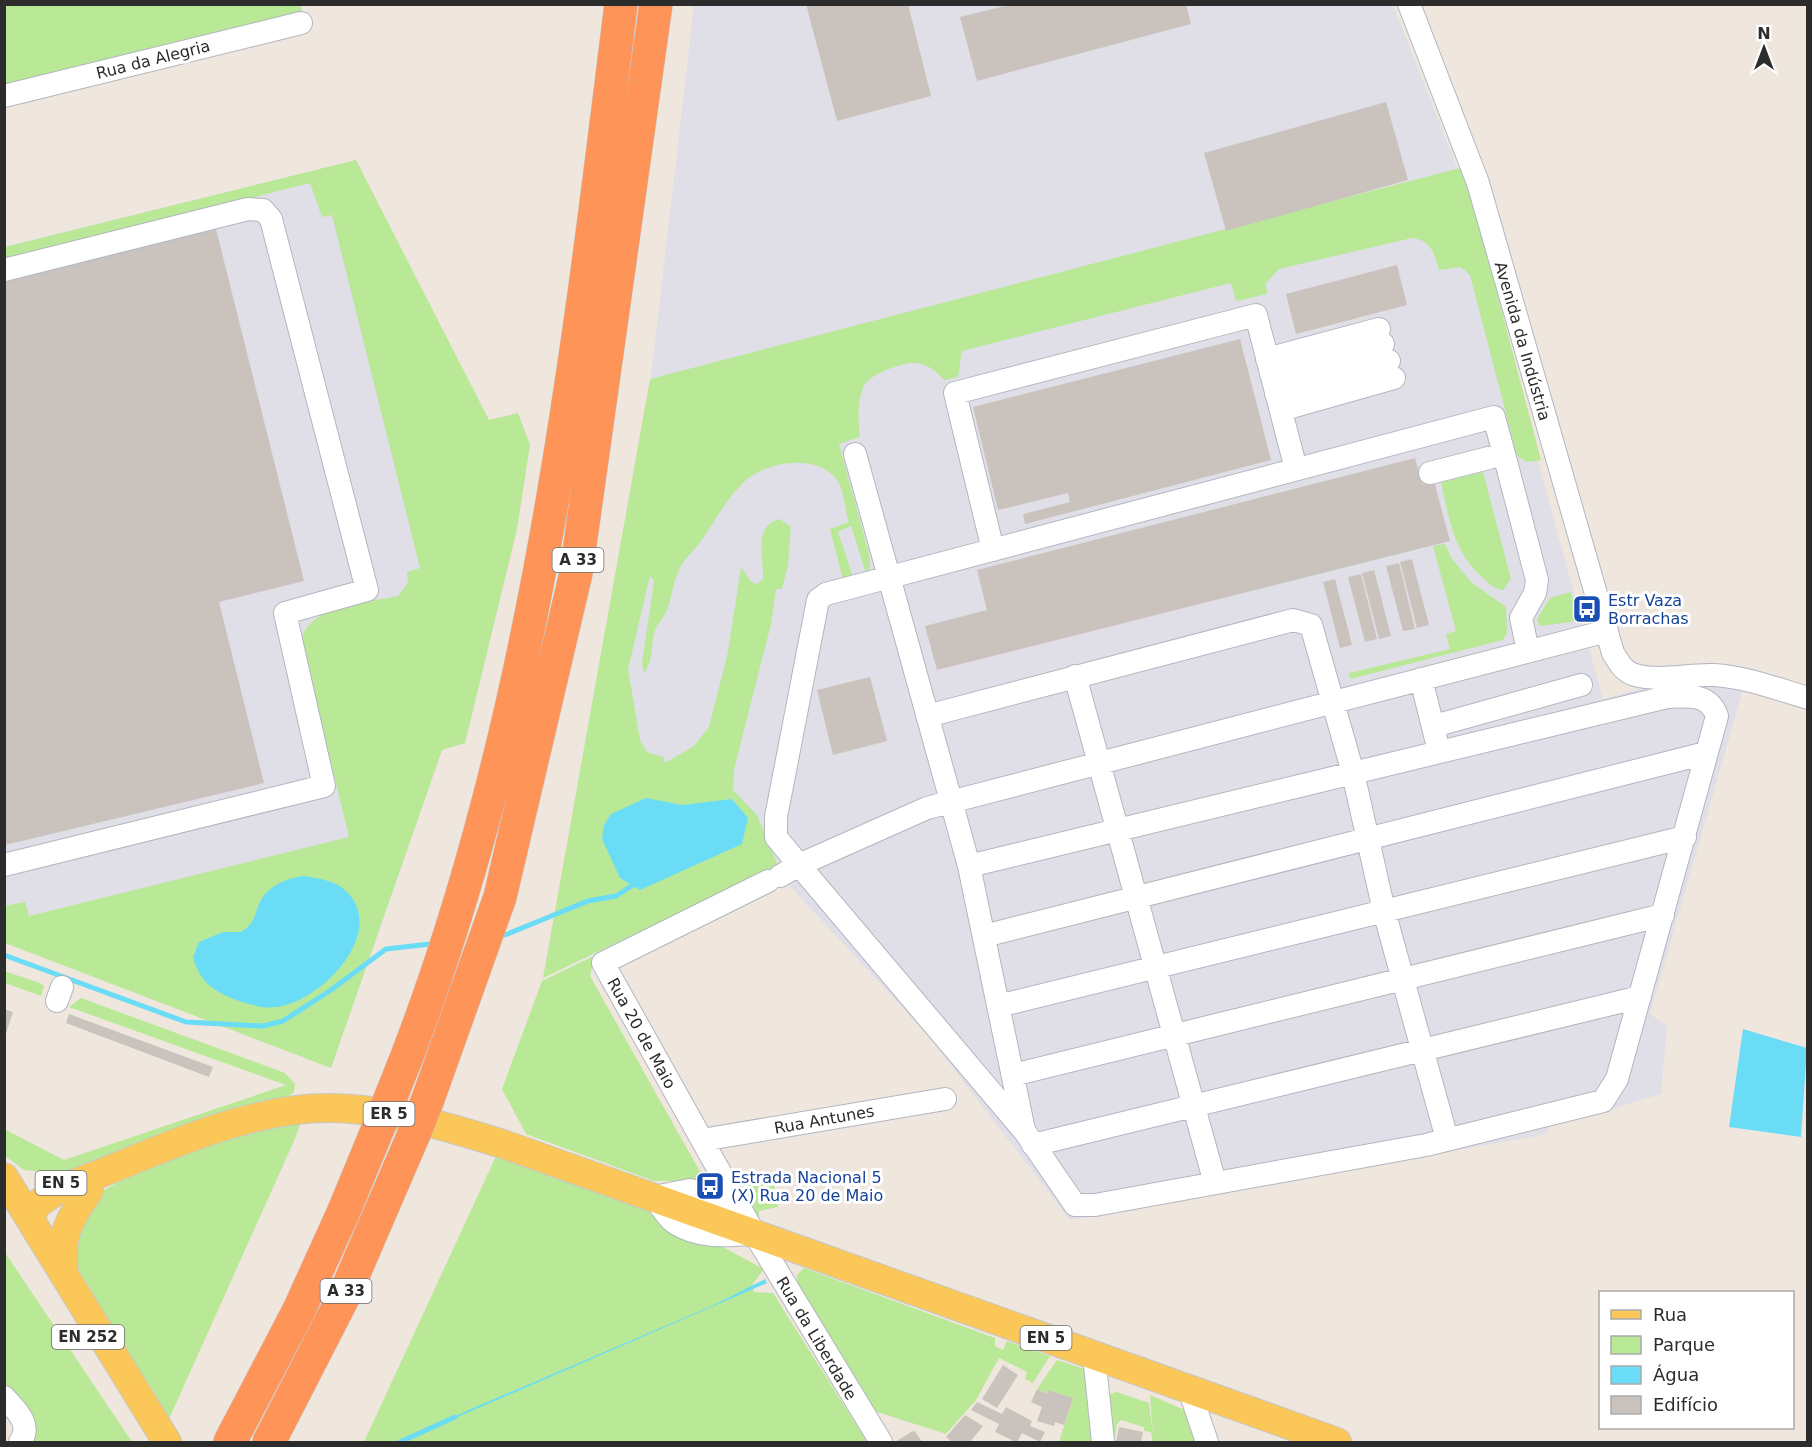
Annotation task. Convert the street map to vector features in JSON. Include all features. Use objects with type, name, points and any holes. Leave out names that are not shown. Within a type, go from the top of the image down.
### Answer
[{"type":"highway","name":"A 33","points":[[233,1437],[328,1246],[392,1094],[464,892],[524,645],[561,457],[621,4]]},
{"type":"highway","name":"A 33","points":[[268,1443],[349,1285],[414,1134],[500,897],[576,573],[656,4]]},
{"type":"main road","name":"ER 5","points":[[89,1191],[121,1168],[189,1140],[260,1117],[303,1109],[354,1110],[394,1115],[483,1137],[744,1229]]},
{"type":"main road","name":"EN 5","points":[[4,1168],[17,1177],[35,1184],[56,1184],[121,1168]]},
{"type":"main road","points":[[17,1219],[59,1189],[121,1168]]},
{"type":"main road","name":"EN 252","points":[[4,1177],[17,1219],[136,1405],[167,1443]]},
{"type":"main road","name":"EN 5","points":[[17,1219],[60,1211],[89,1191]]},
{"type":"main road","points":[[65,1275],[63,1237],[75,1210],[89,1191]]},
{"type":"main road","name":"EN 252","points":[[17,1219],[65,1275],[167,1443]]},
{"type":"main road","name":"EN 5","points":[[744,1229],[1337,1443]]},
{"type":"street","name":"Avenida da Indústria","points":[[1409,4],[1478,183],[1613,653],[1621,666],[1633,675],[1651,678],[1715,675],[1746,680],[1808,698]]},
{"type":"street","name":"Rua da Alegria","points":[[4,96],[301,23]]},
{"type":"street","points":[[4,270],[248,209],[263,210],[272,219],[367,590],[285,613],[324,786],[4,865]]},
{"type":"street","points":[[993,550],[955,393],[1256,315],[1296,470]]},
{"type":"street","points":[[1274,384],[1386,353],[1274,384]]},
{"type":"street","points":[[969,866],[1667,697],[1692,696],[1708,701],[1714,707],[1716,716],[1685,837],[1617,1079],[1603,1101],[1447,1139],[1095,1205],[1075,1205],[1029,1138],[782,874],[776,837],[776,817],[818,600],[826,594],[1494,417],[1537,580],[1535,593],[1521,618],[1528,651]]},
{"type":"street","points":[[855,454],[969,866],[1013,1075],[1029,1138]]},
{"type":"street","points":[[1430,473],[1504,454]]},
{"type":"street","points":[[927,716],[1293,620],[1311,625],[1353,773],[1402,980],[1447,1139]]},
{"type":"street","points":[[782,874],[927,808],[1606,631]]},
{"type":"street","points":[[1075,676],[1215,1183]]},
{"type":"street","points":[[1421,680],[1439,753]]},
{"type":"street","points":[[1434,726],[1581,685]]},
{"type":"street","points":[[984,936],[1706,753]]},
{"type":"street","points":[[998,1006],[1685,837]]},
{"type":"street","name":"Rua 20 de Maio","points":[[744,1229],[702,1140],[603,963],[782,874]]},
{"type":"street","points":[[1013,1075],[1663,915]]},
{"type":"street","points":[[1029,1138],[1193,1106],[1640,997]]},
{"type":"street","name":"Rua Antunes","points":[[702,1140],[945,1098]]},
{"type":"street","name":"Rua da Liberdade","points":[[744,1229],[880,1443]]},
{"type":"street","points":[[1094,1355],[1102,1443]]},
{"type":"street","points":[[1189,1389],[1208,1443]]},
{"type":"street","points":[[4,1397],[24,1421],[26,1430],[20,1443]]},
{"type":"shaded area","points":[[694,5],[1393,5],[1458,170],[1603,699],[1662,683],[1744,686],[1650,1014],[1667,1026],[1661,1094],[1549,1127],[1547,1134],[1070,1220],[926,1033],[771,866],[601,949],[650,385]]},
{"type":"shaded area","points":[[356,160],[451,353],[489,420],[518,413],[517,529],[465,743],[442,750],[331,1068],[5,942],[4,247]]},
{"type":"green space","points":[[4,5],[300,5],[306,20],[5,92]]},
{"type":"green space","points":[[356,160],[489,420],[518,413],[530,445],[517,529],[465,743],[442,750],[331,1068],[5,943],[4,906],[25,902],[29,916],[349,837],[301,638],[308,626],[329,611],[343,606],[398,596],[408,583],[407,572],[420,568],[332,215],[322,217],[310,183],[5,261],[5,247]]},
{"type":"green space","points":[[1464,167],[1541,460],[1527,462],[1517,456],[1470,275],[1461,267],[1439,270],[1434,253],[1428,245],[1412,238],[1279,269],[1266,283],[1267,294],[1236,301],[1231,283],[962,351],[958,377],[944,380],[932,369],[917,363],[904,364],[879,373],[867,382],[860,398],[860,437],[839,444],[869,554],[870,568],[866,573],[851,526],[838,532],[853,577],[843,580],[830,529],[849,522],[841,488],[836,479],[815,465],[802,463],[789,463],[762,471],[750,477],[735,492],[681,566],[667,610],[655,631],[650,659],[644,673],[642,663],[654,581],[650,576],[628,669],[640,740],[647,752],[663,757],[665,763],[694,746],[709,727],[728,652],[741,567],[751,582],[757,584],[763,579],[761,543],[766,528],[780,519],[791,527],[788,565],[782,589],[776,589],[771,624],[734,770],[733,790],[757,815],[777,863],[771,869],[543,978],[650,379]]},
{"type":"green space","points":[[1483,472],[1511,579],[1503,590],[1488,582],[1465,558],[1454,534],[1441,482]]},
{"type":"green space","points":[[1445,544],[1452,559],[1472,583],[1506,607],[1507,633],[1503,640],[1350,679],[1349,673],[1450,649],[1446,634],[1456,631],[1433,546]]},
{"type":"green space","points":[[1571,592],[1578,621],[1540,626],[1537,619],[1550,598]]},
{"type":"green space","points":[[600,953],[593,962],[590,976],[703,1177],[699,1181],[654,1181],[526,1134],[502,1089],[542,981]]},
{"type":"green space","points":[[4,971],[40,983],[44,986],[41,996],[5,983]]},
{"type":"green space","points":[[81,998],[285,1073],[295,1084],[294,1092],[285,1099],[61,1174],[24,1170],[5,1156],[4,1129],[64,1160],[286,1085],[69,1007]]},
{"type":"green space","points":[[302,1120],[169,1419],[73,1264],[74,1231],[97,1194],[117,1183],[206,1145]]},
{"type":"green space","points":[[497,1154],[644,1205],[764,1269],[752,1285],[754,1292],[773,1293],[867,1442],[364,1442]]},
{"type":"green space","points":[[772,1176],[778,1207],[759,1211],[759,1217],[743,1191],[747,1189],[745,1180]]},
{"type":"green space","points":[[4,1251],[132,1442],[32,1442],[35,1425],[32,1418],[6,1384],[3,1343]]},
{"type":"green space","points":[[804,1268],[995,1338],[995,1346],[1003,1350],[1007,1341],[1050,1356],[1033,1383],[1025,1379],[1027,1372],[999,1358],[976,1400],[946,1434],[871,1410],[798,1290],[797,1275]]},
{"type":"green space","points":[[1057,1360],[1091,1371],[1098,1442],[1059,1442],[1073,1398],[1048,1390],[1047,1394],[1037,1389]]},
{"type":"green space","points":[[1117,1392],[1149,1403],[1153,1435],[1150,1395],[1189,1412],[1199,1442],[1153,1442],[1151,1432],[1144,1431],[1144,1427],[1121,1420],[1117,1424],[1114,1442],[1107,1395]]},
{"type":"water","points":[[646,798],[682,805],[732,799],[748,818],[742,844],[640,890],[620,878],[602,839],[604,825],[611,814]]},
{"type":"water","points":[[303,876],[337,884],[346,891],[357,908],[359,926],[354,945],[344,963],[312,993],[293,1003],[276,1007],[261,1007],[236,1000],[214,989],[199,973],[193,957],[199,942],[223,932],[241,932],[251,923],[267,892],[283,881]]},
{"type":"water","points":[[1743,1029],[1807,1048],[1801,1137],[1729,1127]]},
{"type":"water","points":[[765,1279],[767,1283],[400,1442],[471,1409],[714,1305]]},
{"type":"building","points":[[806,4],[908,4],[931,96],[837,121]]},
{"type":"building","points":[[1013,4],[1186,4],[1191,24],[977,81],[960,17]]},
{"type":"building","points":[[1386,102],[1408,180],[1226,231],[1204,153]]},
{"type":"building","points":[[216,229],[304,581],[219,602],[264,783],[5,845],[5,280]]},
{"type":"building","points":[[1397,265],[1407,305],[1296,334],[1286,294]]},
{"type":"building","points":[[1240,339],[1271,460],[1025,524],[1023,514],[1070,502],[1068,493],[998,510],[973,407]]},
{"type":"building","points":[[1415,458],[1422,484],[1434,481],[1450,541],[937,670],[925,626],[987,610],[977,570]]},
{"type":"building","points":[[1412,559],[1429,625],[1417,628],[1400,562]]},
{"type":"building","points":[[1399,563],[1415,629],[1403,631],[1386,566]]},
{"type":"building","points":[[1374,570],[1391,636],[1379,639],[1362,573]]},
{"type":"building","points":[[1361,574],[1377,639],[1365,642],[1348,577]]},
{"type":"building","points":[[1335,579],[1352,645],[1340,648],[1323,582]]},
{"type":"building","points":[[870,677],[887,741],[833,755],[817,690]]},
{"type":"building","points":[[4,1009],[13,1012],[5,1037],[4,1037]]},
{"type":"building","points":[[69,1014],[213,1067],[209,1077],[66,1023]]},
{"type":"building","points":[[1003,1365],[1018,1375],[997,1408],[982,1399]]},
{"type":"building","points":[[1037,1389],[1047,1394],[1048,1390],[1073,1398],[1064,1425],[1055,1422],[1054,1426],[1037,1421],[1042,1407],[1031,1402]]},
{"type":"building","points":[[977,1402],[1002,1414],[1006,1407],[1032,1421],[1030,1426],[1045,1432],[1040,1442],[1022,1433],[1017,1442],[1011,1442],[1012,1440],[995,1432],[999,1424],[971,1410]]},
{"type":"building","points":[[965,1415],[983,1426],[970,1442],[952,1442],[946,1437]]},
{"type":"building","points":[[1119,1427],[1143,1432],[1141,1442],[1116,1442]]},
{"type":"building","points":[[915,1431],[922,1442],[895,1442],[911,1432]]},
{"type":"waterway","points":[[505,935],[588,901],[616,896],[633,885]]},
{"type":"waterway","points":[[4,955],[186,1022],[263,1026],[283,1021],[331,990],[386,949],[430,944]]},
{"type":"waterway","points":[[400,1442],[455,1417]]},
{"type":"place","name":"Estr Vaza Borrachas","points":[[1587,609]]},
{"type":"place","name":"Estrada Nacional 5 (X) Rua 20 de Maio","points":[[710,1186]]}]
